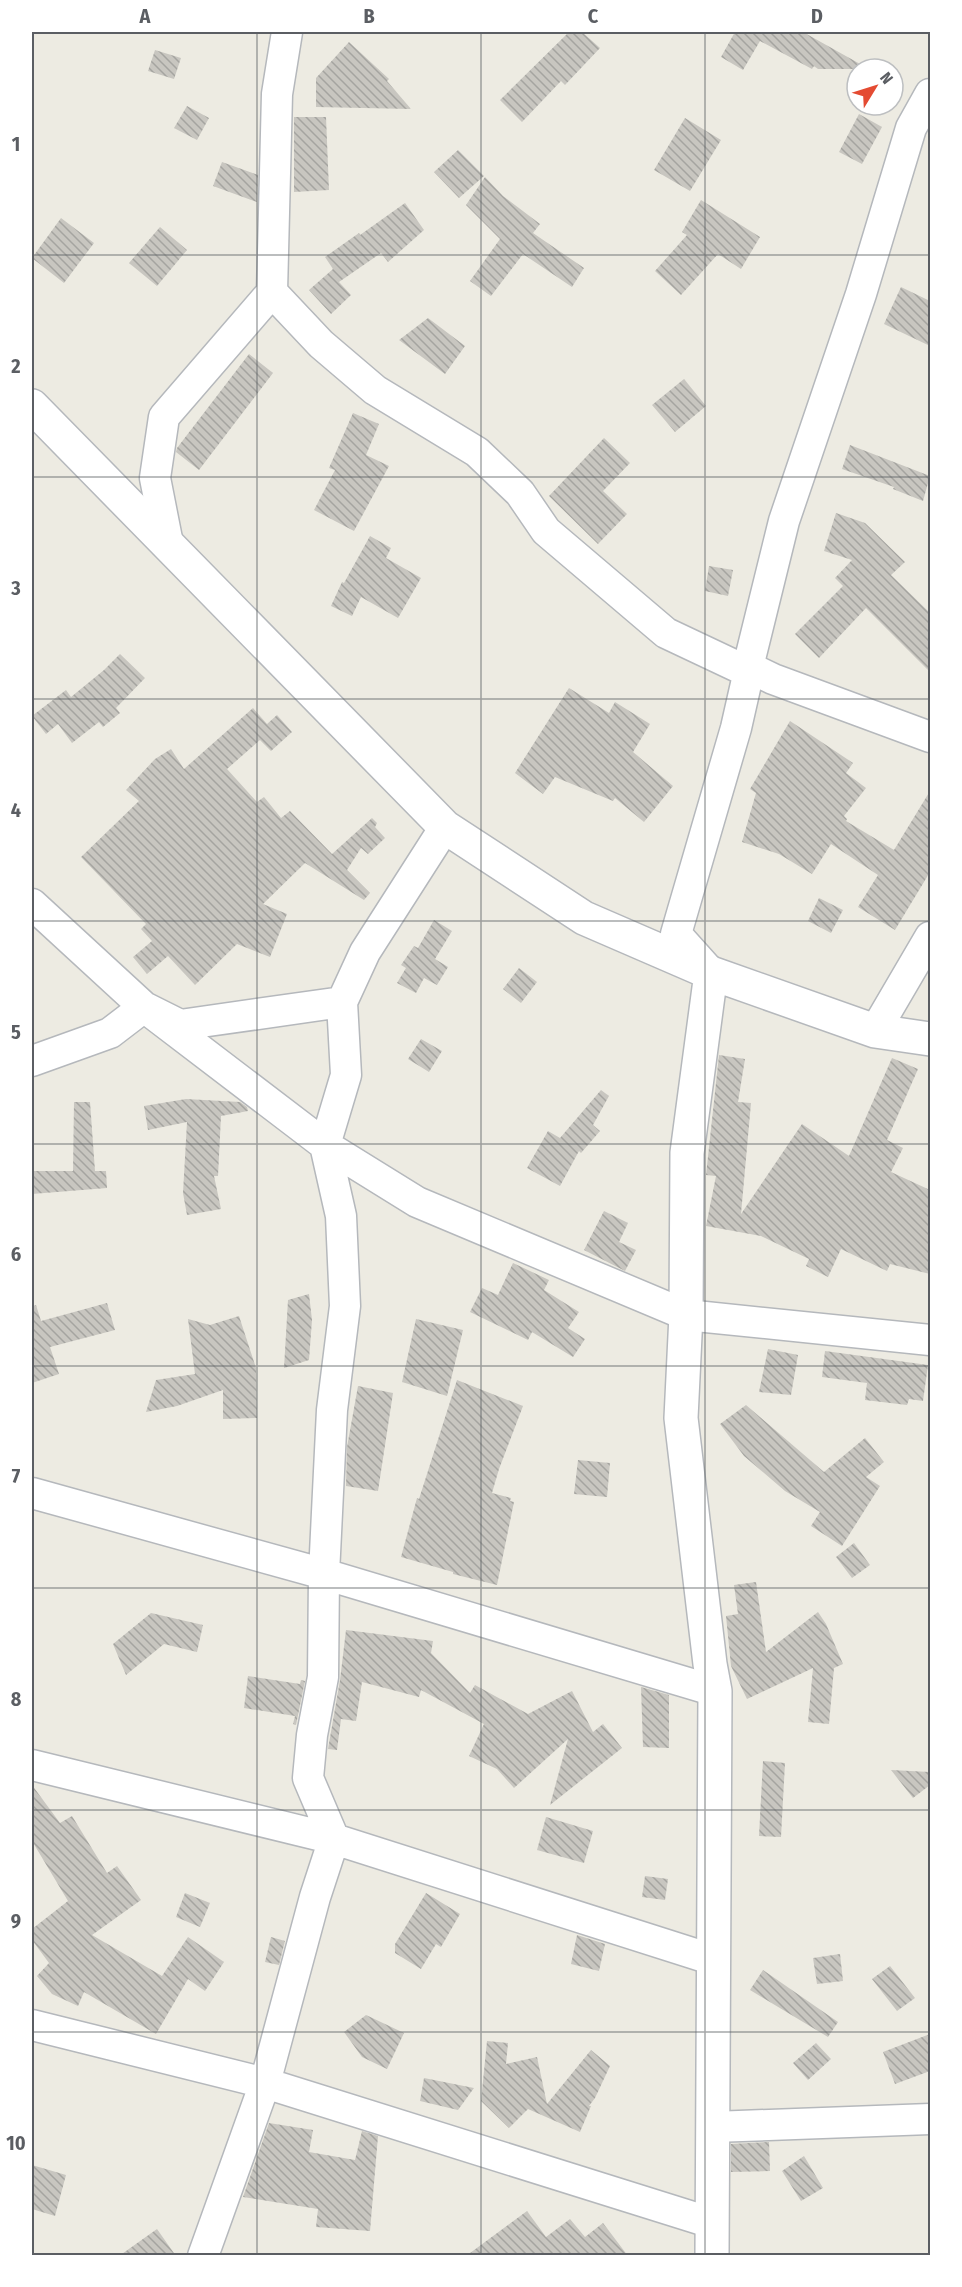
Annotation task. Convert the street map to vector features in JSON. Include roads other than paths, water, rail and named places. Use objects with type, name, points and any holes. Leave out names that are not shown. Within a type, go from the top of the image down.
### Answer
[{"type":"street","points":[[168,544],[155,478],[164,417],[272,292],[277,94],[287,32]]},
{"type":"street","points":[[712,2256],[715,1691],[681,1418],[686,1315],[687,1153],[711,973],[676,934],[736,728],[748,667],[784,521],[861,294],[911,128],[930,94]]},
{"type":"street","points":[[272,292],[321,344],[375,390],[477,452],[520,493],[546,531],[666,633],[738,667],[748,667],[773,679],[930,737]]},
{"type":"street","points":[[32,406],[445,827],[584,918],[711,973],[876,1030],[930,1039]]},
{"type":"street","points":[[203,2256],[265,2083],[315,1897],[334,1839],[308,1778],[312,1735],[323,1677],[324,1574],[332,1410],[345,1306],[341,1216],[325,1145],[346,1075],[342,1002],[365,952],[445,827]]},
{"type":"street","points":[[32,904],[144,1007],[325,1145],[417,1202],[686,1315],[930,1340]]},
{"type":"street","points":[[876,1030],[930,937]]},
{"type":"street","points":[[144,1007],[180,1025],[342,1002]]},
{"type":"street","points":[[32,1061],[110,1033],[144,1007]]},
{"type":"street","points":[[32,1493],[324,1574],[715,1691]]},
{"type":"street","points":[[32,1765],[334,1839],[714,1960]]},
{"type":"street","points":[[32,2025],[265,2083],[712,2223]]},
{"type":"street","points":[[713,2127],[930,2119]]}]
